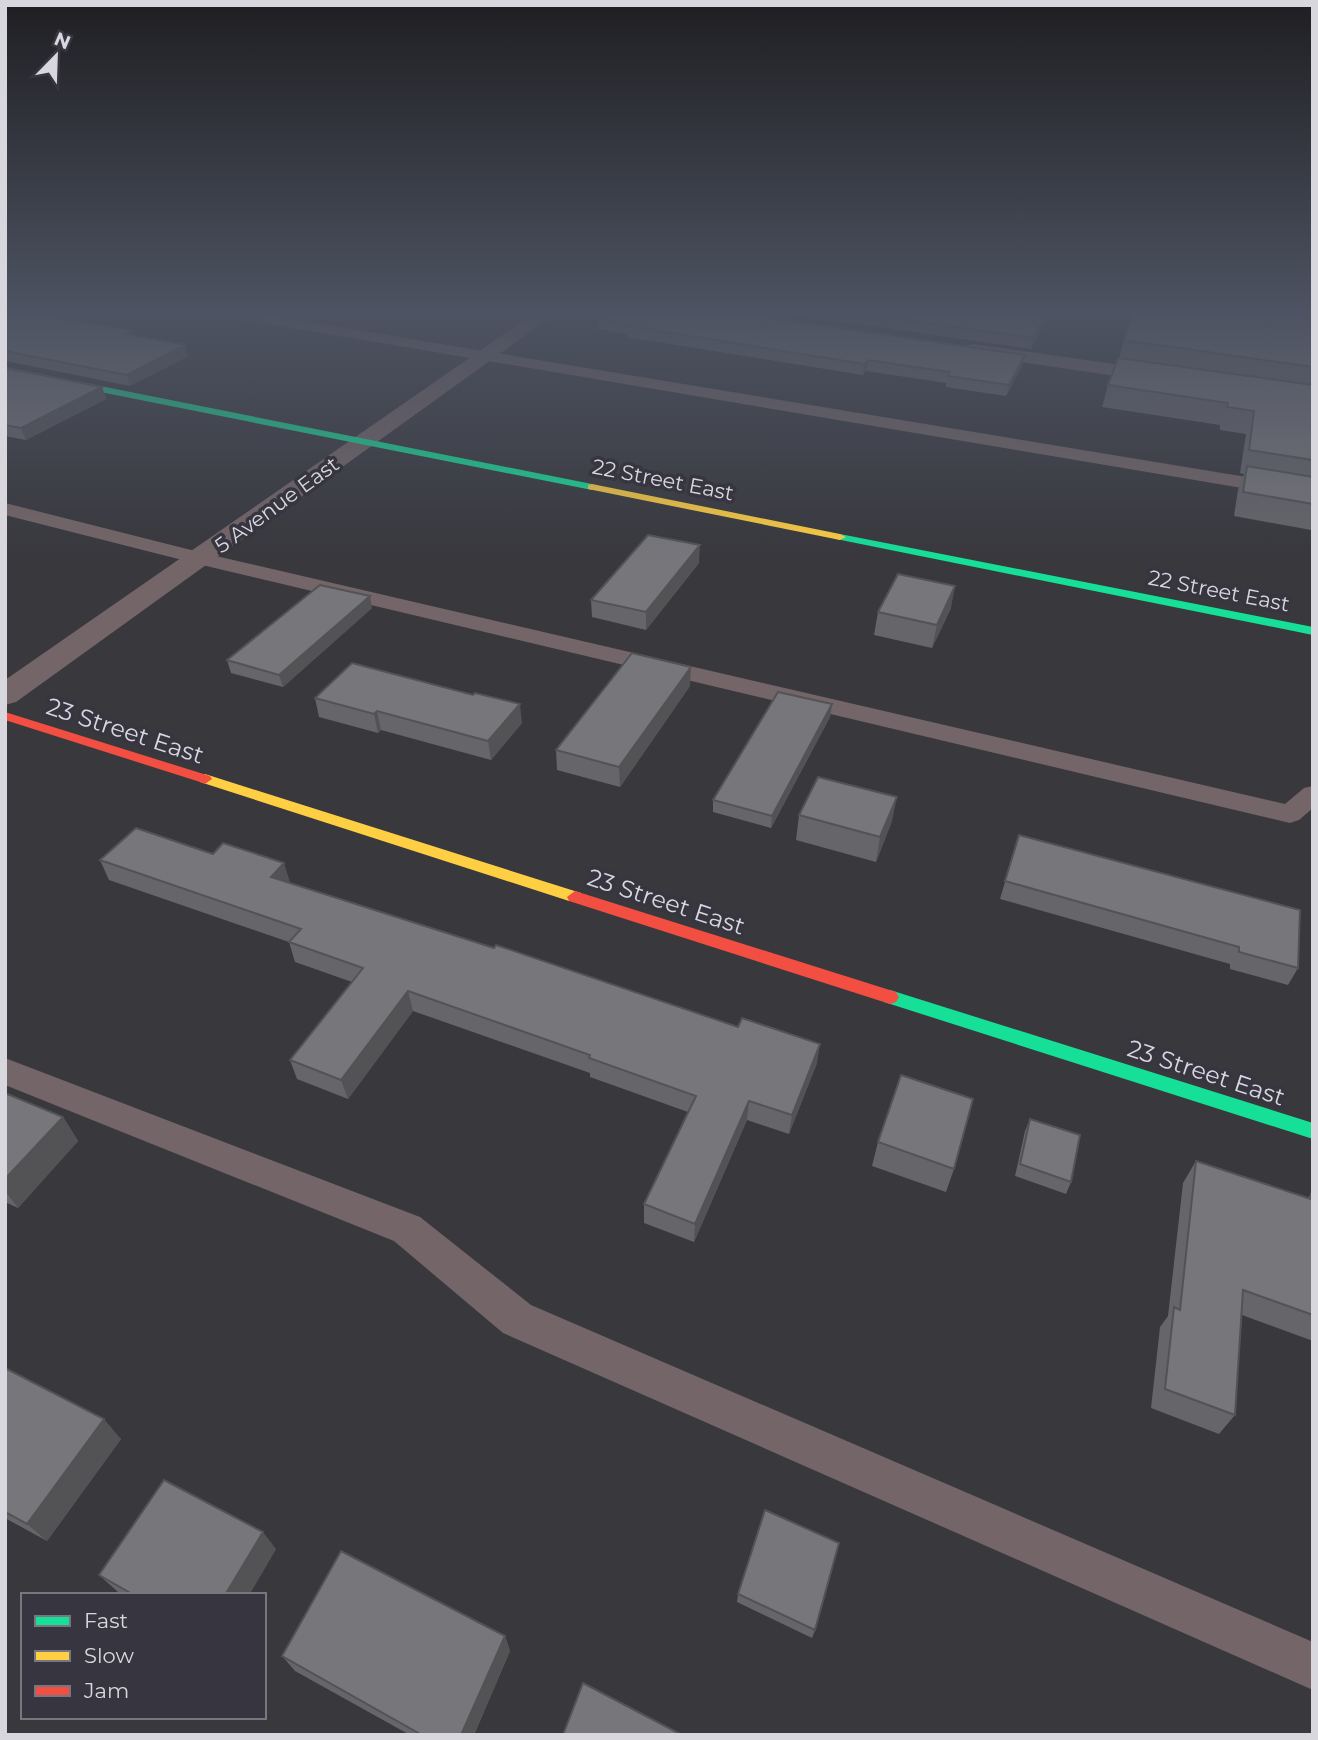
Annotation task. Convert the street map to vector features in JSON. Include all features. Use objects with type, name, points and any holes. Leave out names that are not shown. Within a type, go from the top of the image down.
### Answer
[{"type":"street","name":"22 Street East","points":[[126,394],[1313,631]]},
{"type":"street","name":"5 Avenue East","points":[[5,695],[202,559],[432,394]]},
{"type":"street","name":"23 Street East","points":[[5,716],[1313,1131]]},
{"type":"lane","points":[[709,394],[1313,494]]},
{"type":"lane","points":[[5,509],[202,559],[1290,814],[1313,794]]},
{"type":"lane","points":[[5,1071],[407,1229],[517,1319],[1313,1666]]},
{"type":"building","points":[[5,394],[88,394],[21,428],[5,425]]},
{"type":"building","points":[[1169,394],[1313,394],[1313,460],[1249,450],[1254,411],[1227,407],[1228,403]]},
{"type":"building","points":[[1247,466],[1313,477],[1313,504],[1243,492]]},
{"type":"building","points":[[648,535],[700,545],[646,612],[591,600]]},
{"type":"building","points":[[898,574],[955,586],[937,625],[878,612]]},
{"type":"building","points":[[320,585],[370,596],[279,675],[227,660]]},
{"type":"building","points":[[632,653],[691,667],[619,767],[556,750]]},
{"type":"building","points":[[352,663],[473,695],[475,693],[520,704],[488,741],[377,711],[374,714],[315,698]]},
{"type":"building","points":[[778,692],[832,704],[772,816],[713,800]]},
{"type":"building","points":[[818,777],[897,797],[880,837],[799,815]]},
{"type":"building","points":[[136,828],[213,854],[223,843],[284,863],[271,877],[494,948],[496,945],[738,1027],[742,1018],[820,1044],[792,1115],[749,1101],[695,1224],[644,1204],[696,1096],[589,1058],[590,1055],[408,991],[341,1080],[290,1060],[363,968],[289,942],[301,929],[100,860]]},
{"type":"building","points":[[1019,835],[1300,910],[1298,968],[1239,952],[1239,947],[1005,881]]},
{"type":"building","points":[[901,1075],[973,1099],[954,1169],[878,1142]]},
{"type":"building","points":[[5,1093],[63,1117],[5,1179]]},
{"type":"building","points":[[1030,1119],[1080,1135],[1071,1182],[1020,1164]]},
{"type":"building","points":[[1196,1161],[1311,1199],[1311,1194],[1313,1195],[1313,1315],[1243,1290],[1235,1415],[1165,1389],[1174,1307],[1180,1310]]},
{"type":"building","points":[[5,1368],[104,1419],[27,1524],[5,1512]]},
{"type":"building","points":[[164,1480],[263,1532],[226,1593],[130,1593],[99,1575]]},
{"type":"building","points":[[765,1510],[839,1543],[815,1630],[738,1594]]},
{"type":"building","points":[[341,1551],[505,1636],[461,1735],[422,1735],[282,1656]]},
{"type":"building","points":[[583,1683],[682,1735],[563,1735]]},
{"type":"traffic: fast","points":[[126,394],[592,487]]},
{"type":"traffic: fast","points":[[840,537],[1313,631]]},
{"type":"traffic: fast","points":[[890,997],[1313,1131]]},
{"type":"traffic: slow","points":[[592,487],[840,537]]},
{"type":"traffic: slow","points":[[205,779],[575,897]]},
{"type":"traffic: jam","points":[[5,716],[205,779]]},
{"type":"traffic: jam","points":[[575,897],[890,997]]}]
